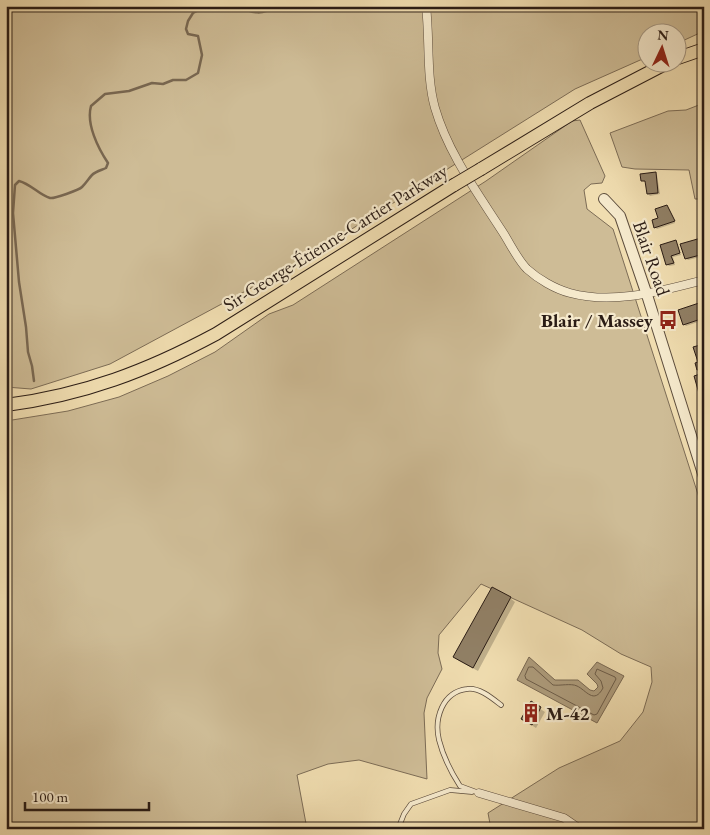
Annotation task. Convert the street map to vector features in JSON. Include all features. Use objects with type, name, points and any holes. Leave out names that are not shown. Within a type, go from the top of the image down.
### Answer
[{"type":"main road","points":[[688,55],[704,49]]},
{"type":"main road","name":"Sir-George-Étienne-Cartier Parkway","points":[[6,405],[82,391],[124,377],[181,354],[216,334],[454,184],[590,103],[649,72]]},
{"type":"street","points":[[426,6],[431,86],[435,108],[444,132],[473,187],[527,268],[546,283],[568,293],[591,297],[646,295],[704,280]]},
{"type":"street","name":"Blair Road","points":[[604,199],[620,216],[704,477]]},
{"type":"street","points":[[479,792],[564,818],[580,829]]},
{"type":"lane","points":[[479,792],[460,786],[451,772],[439,740],[438,716],[444,701],[457,692],[468,688],[485,693],[501,705]]},
{"type":"lane","points":[[398,829],[404,814],[411,804],[450,790],[479,792]]},
{"type":"shaded area","points":[[6,6],[704,6],[704,31],[688,38],[688,22],[638,22],[638,61],[575,89],[296,264],[110,364],[31,389],[6,387]]},
{"type":"shaded area","points":[[704,103],[704,199],[695,199],[689,170],[622,167],[610,133],[668,111],[686,110]]},
{"type":"shaded area","points":[[580,120],[605,176],[602,183],[591,184],[584,190],[587,209],[613,229],[704,513],[704,829],[491,829],[488,813],[559,768],[620,741],[643,712],[652,682],[651,667],[621,654],[582,630],[481,584],[439,635],[438,653],[442,669],[427,698],[424,713],[427,779],[359,760],[328,764],[297,775],[307,829],[6,829],[6,421],[68,411],[119,397],[168,376],[215,352],[269,314],[293,305],[486,181],[572,121]]},
{"type":"water","points":[[529,657],[555,680],[578,680],[594,691],[598,687],[597,684],[587,674],[597,662],[624,676],[597,723],[517,680]]},
{"type":"building","points":[[656,172],[658,193],[647,194],[645,181],[641,181],[640,174]]},
{"type":"building","points":[[667,205],[675,221],[654,228],[652,220],[658,218],[655,209]]},
{"type":"building","points":[[701,238],[704,254],[685,259],[680,244]]},
{"type":"building","points":[[676,240],[680,253],[671,256],[674,263],[666,265],[660,245]]},
{"type":"building","points":[[699,303],[704,318],[683,325],[678,310]]},
{"type":"building","points":[[704,344],[704,368],[697,370],[695,363],[698,362],[693,347]]},
{"type":"building","points":[[703,373],[704,396],[700,397],[694,376]]},
{"type":"building","points":[[492,587],[511,597],[473,668],[453,657]]},
{"type":"building","name":"M-42","points":[[531,701],[541,707],[532,725],[521,719]]},
{"type":"waterway","points":[[34,381],[28,352],[19,282],[13,213],[15,185],[19,181],[23,182],[46,197],[52,198],[80,188],[91,176],[106,168],[108,163],[97,143],[90,120],[91,106],[105,94],[129,91],[152,83],[163,84],[173,80],[186,80],[198,73],[202,55],[198,36],[188,34],[186,29],[193,13],[207,6]]},
{"type":"waterway","points":[[240,6],[253,12],[266,11],[275,6]]},
{"type":"place","name":"Blair / Massey","points":[[668,320]]},
{"type":"place","name":"M-42","points":[[531,713]]}]
